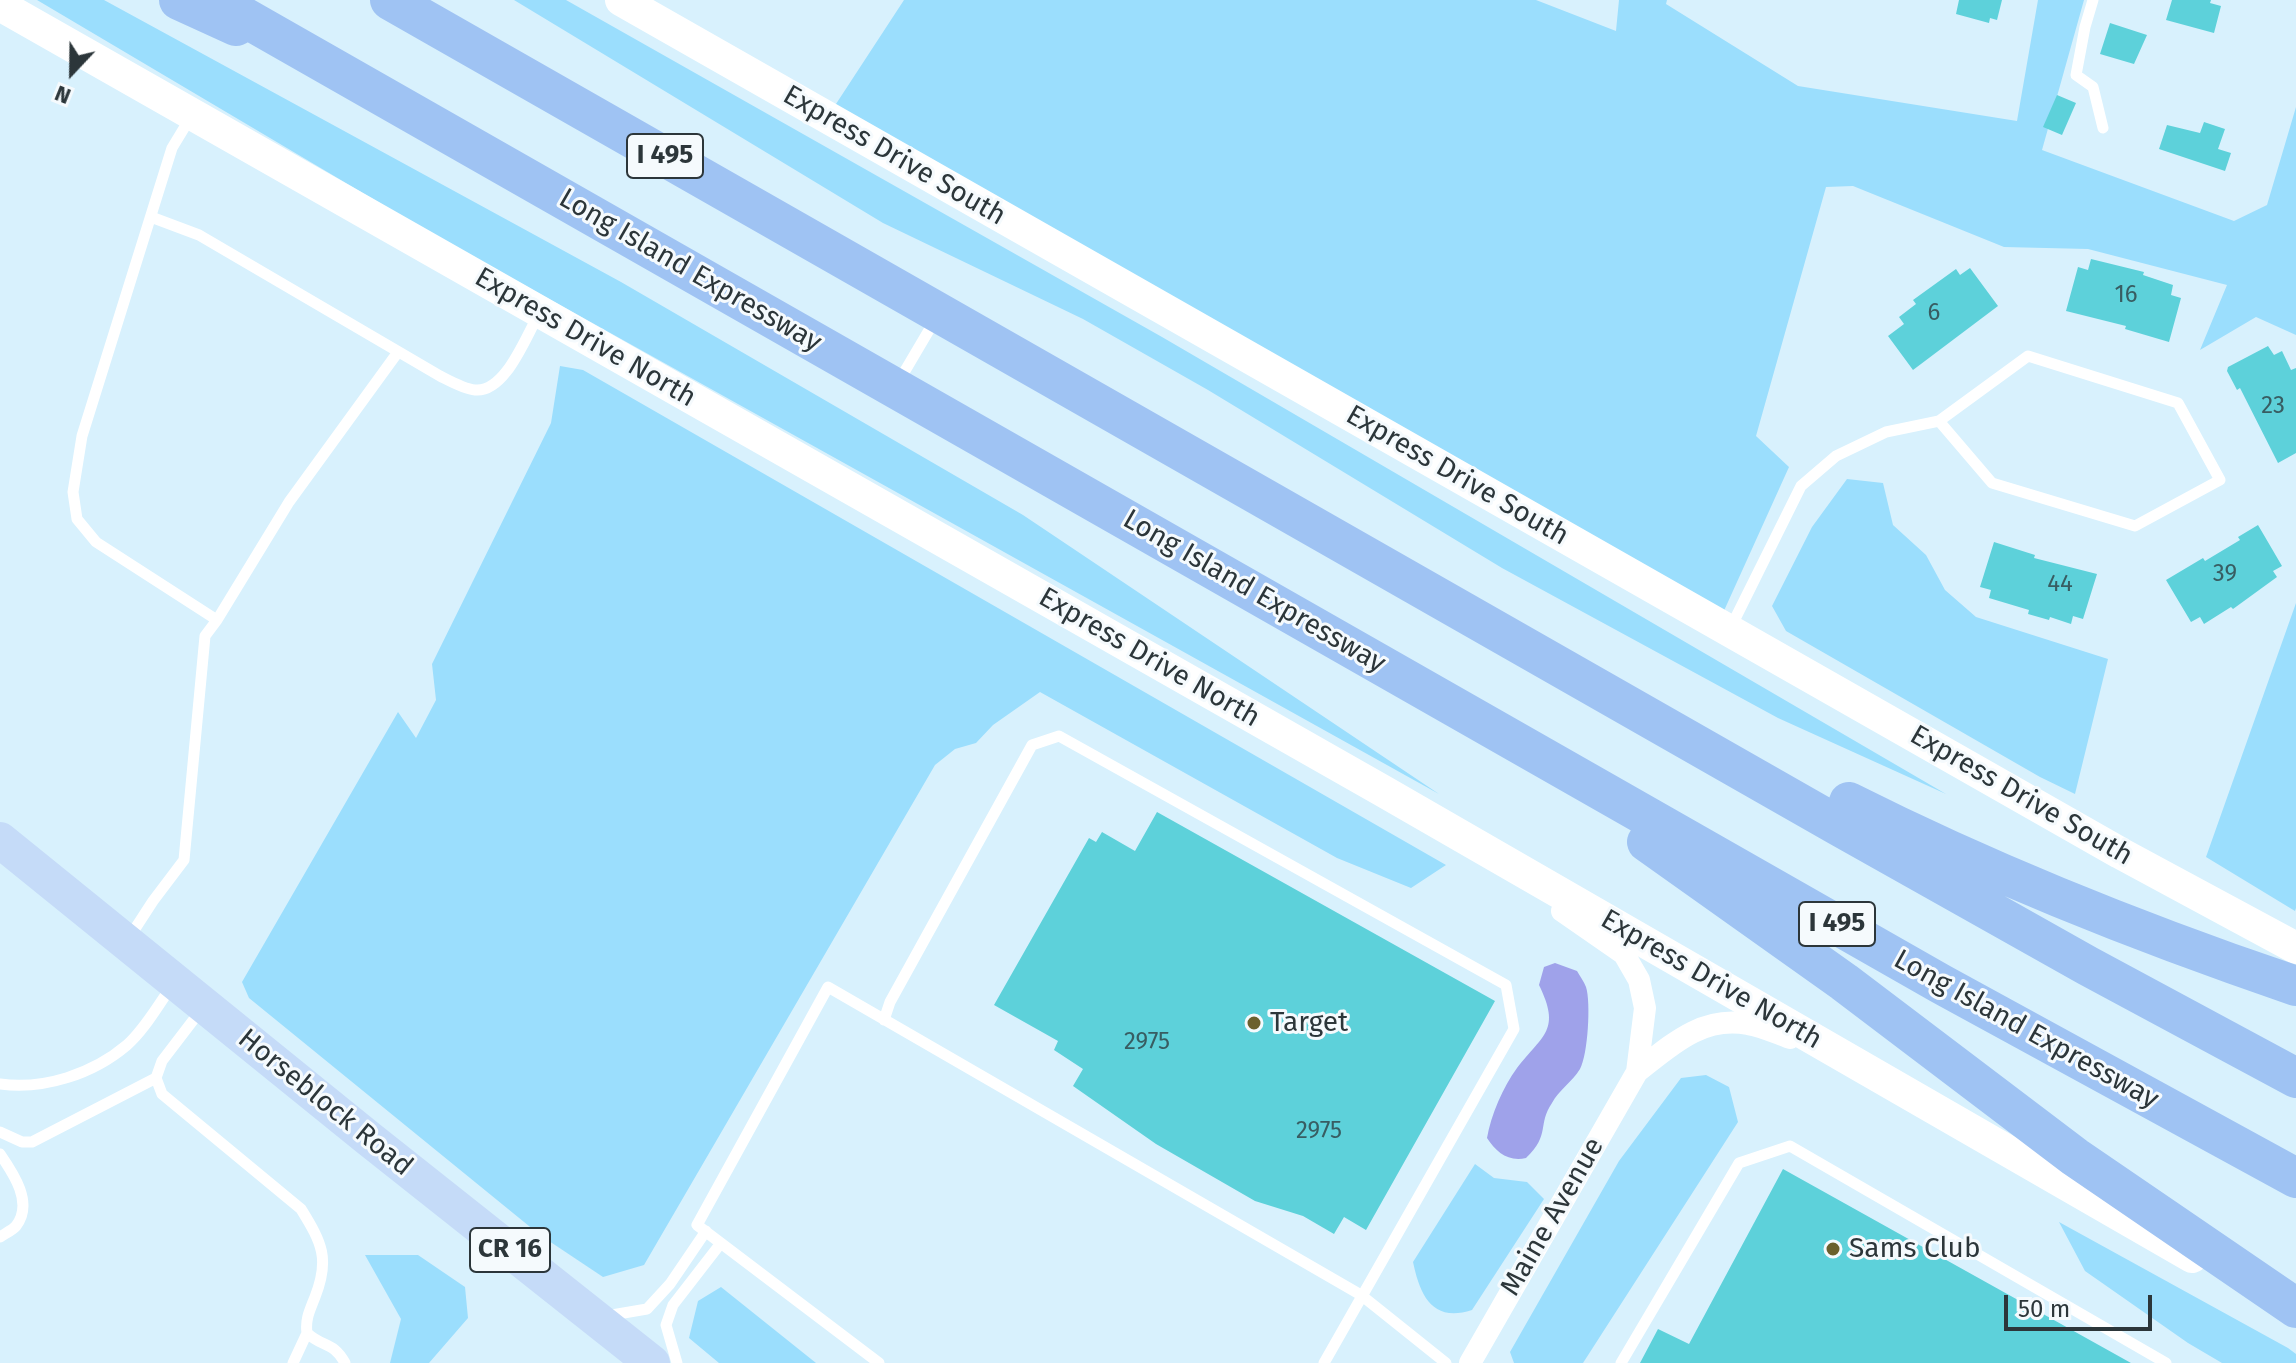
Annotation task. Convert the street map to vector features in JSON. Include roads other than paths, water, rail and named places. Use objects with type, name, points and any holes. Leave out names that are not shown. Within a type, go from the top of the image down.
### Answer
[{"type":"highway","points":[[179,0],[360,83]]},
{"type":"highway","name":"Long Island Expressway","points":[[214,0],[2017,1027],[2296,1178]]},
{"type":"highway","name":"I 495","points":[[390,0],[2088,966],[2296,1078]]},
{"type":"highway","points":[[1531,649],[1769,760],[1892,824],[2012,879],[2149,935],[2296,986]]},
{"type":"highway","points":[[1381,664],[1667,856],[1844,982],[2075,1157],[2296,1310]]},
{"type":"main road","name":"Express Drive South","points":[[621,0],[1729,631],[2180,886],[2296,948]]},
{"type":"main road","name":"Express Drive North","points":[[0,5],[1383,791],[2202,1263],[2296,1310]]},
{"type":"main road","name":"Horseblock Road","points":[[0,840],[652,1363]]},
{"type":"street","points":[[1383,791],[1624,954],[1639,980],[1645,1008],[1637,1072]]},
{"type":"street","points":[[1637,1072],[1690,1032],[1720,1023],[1751,1024],[1846,1058]]},
{"type":"street","name":"Maine Avenue","points":[[1470,1363],[1637,1072]]},
{"type":"lane","points":[[2093,0],[2076,75],[2093,87],[2103,128]]},
{"type":"lane","points":[[192,114],[172,148],[82,436],[73,492],[77,519],[96,542],[217,620]]},
{"type":"lane","points":[[151,217],[199,235],[440,376],[474,390],[490,389],[502,380],[541,312]]},
{"type":"lane","points":[[895,388],[940,313]]},
{"type":"lane","points":[[127,941],[184,860],[205,636],[289,502],[398,352]]},
{"type":"lane","points":[[1729,631],[1801,486],[1836,456],[1886,432],[1939,421],[2028,356],[2178,403],[2220,480],[2135,526],[1992,483],[1939,421]]},
{"type":"lane","points":[[884,1020],[890,1002],[1032,745],[1059,736],[1506,985],[1514,1029],[1324,1363]]},
{"type":"lane","points":[[0,1084],[51,1084],[81,1073],[126,1045],[175,982]]},
{"type":"lane","points":[[879,1363],[697,1225],[828,987],[1361,1295],[1446,1363]]},
{"type":"lane","points":[[204,1006],[162,1061],[156,1078],[168,1100],[301,1209],[313,1229],[324,1259],[323,1275],[293,1363]]},
{"type":"lane","points":[[0,1132],[22,1142],[32,1142],[156,1078]]},
{"type":"lane","points":[[1621,1363],[1739,1163],[1790,1146],[2166,1363]]},
{"type":"lane","points":[[0,1154],[20,1187],[23,1206],[17,1226],[0,1237]]},
{"type":"lane","points":[[595,1317],[620,1316],[647,1309],[670,1284],[706,1231]]},
{"type":"lane","points":[[677,1363],[666,1325],[673,1305],[721,1243]]},
{"type":"lane","points":[[306,1327],[315,1340],[337,1350],[345,1363]]},
{"type":"place","name":"Target","points":[[1254,1023]]},
{"type":"place","name":"Sams Club","points":[[1833,1249]]}]
